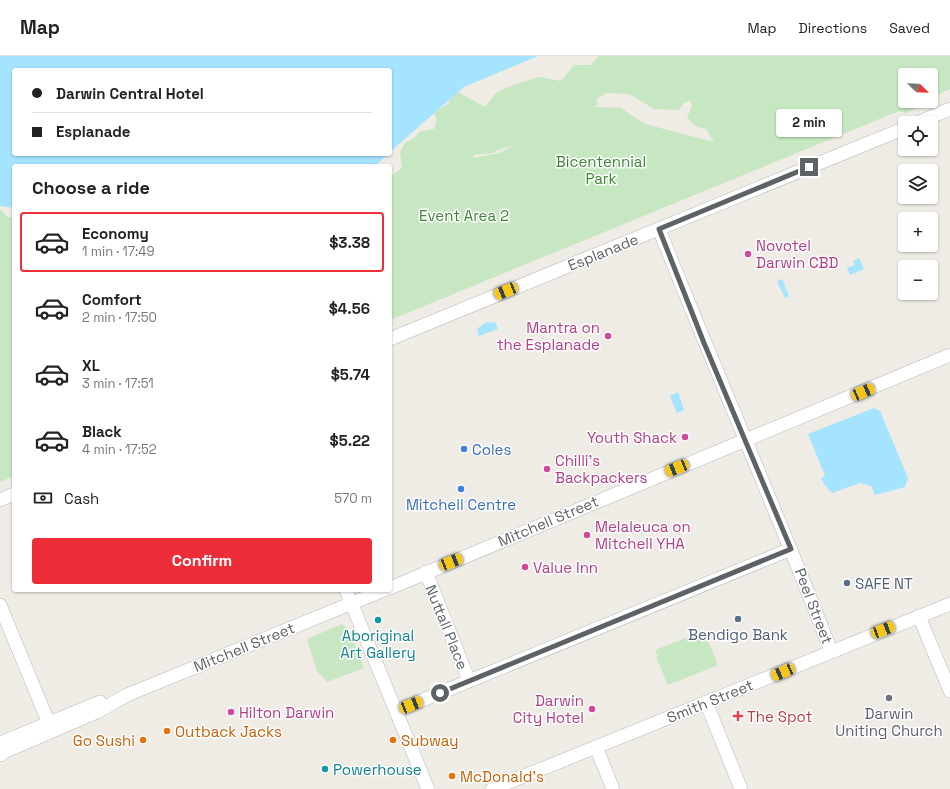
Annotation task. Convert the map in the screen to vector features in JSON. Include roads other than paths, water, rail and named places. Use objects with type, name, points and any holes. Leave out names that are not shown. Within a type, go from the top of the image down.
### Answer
[{"type":"street","points":[[934,116],[950,109]]},
{"type":"street","name":"Esplanade","points":[[392,338],[898,131]]},
{"type":"street","name":"Peel Street","points":[[659,229],[791,549],[831,651]]},
{"type":"street","name":"Mitchell Street","points":[[392,587],[950,355]]},
{"type":"street","points":[[0,500],[12,495]]},
{"type":"street","points":[[396,710],[791,549]]},
{"type":"street","name":"Nuttall Place","points":[[426,572],[469,681]]},
{"type":"street","points":[[347,592],[428,789]]},
{"type":"street","name":"Mitchell Street","points":[[0,755],[6,750],[86,707],[126,695],[379,592]]},
{"type":"street","name":"Smith Street","points":[[492,789],[950,604]]},
{"type":"street","points":[[0,605],[50,727]]},
{"type":"street","points":[[919,616],[950,691]]},
{"type":"street","points":[[706,702],[741,789]]},
{"type":"street","name":"Mitchell Street","points":[[0,743],[50,727]]},
{"type":"street","points":[[596,747],[613,789]]},
{"type":"water","points":[[0,56],[538,56],[464,87],[392,150],[392,68],[12,68],[12,156],[386,156],[377,164],[12,164],[12,208],[0,206]]},
{"type":"water","points":[[859,258],[864,269],[850,275],[847,268],[855,265],[853,261]]},
{"type":"water","points":[[782,279],[789,296],[785,298],[777,281]]},
{"type":"water","points":[[495,322],[498,329],[479,336],[477,329],[485,323]]},
{"type":"water","points":[[678,392],[684,410],[677,413],[670,396]]},
{"type":"water","points":[[874,408],[880,411],[908,478],[905,487],[875,495],[871,486],[860,483],[832,493],[821,478],[825,476],[808,434]]},
{"type":"place","name":"Novotel Darwin CBD","points":[[748,254]]},
{"type":"place","name":"Mantra on the Esplanade","points":[[608,336]]},
{"type":"place","name":"Youth Shack","points":[[685,437]]},
{"type":"place","name":"Coles","points":[[464,449]]},
{"type":"place","name":"Chilli's Backpackers","points":[[547,469]]},
{"type":"place","name":"Mitchell Centre","points":[[461,489]]},
{"type":"place","name":"Melaleuca on Mitchell YHA","points":[[587,535]]},
{"type":"place","name":"Value Inn","points":[[525,567]]},
{"type":"place","name":"SAFE NT","points":[[847,583]]},
{"type":"place","name":"Bendigo Bank","points":[[738,619]]},
{"type":"place","name":"Aboriginal Art Gallery","points":[[378,620]]},
{"type":"place","name":"Darwin Uniting Church","points":[[889,698]]},
{"type":"place","name":"Darwin City Hotel","points":[[592,709]]},
{"type":"place","name":"Hilton Darwin","points":[[231,712]]},
{"type":"place","name":"The Spot","points":[[738,716]]},
{"type":"place","name":"Outback Jacks","points":[[167,731]]},
{"type":"place","name":"Go Sushi","points":[[143,740]]},
{"type":"place","name":"Subway","points":[[393,740]]},
{"type":"place","name":"Powerhouse","points":[[325,769]]},
{"type":"place","name":"McDonald's","points":[[452,776]]},
{"type":"park label","name":"Bicentennial Park","points":[[601,170]]},
{"type":"park label","name":"Event Area 2","points":[[464,215]]}]
